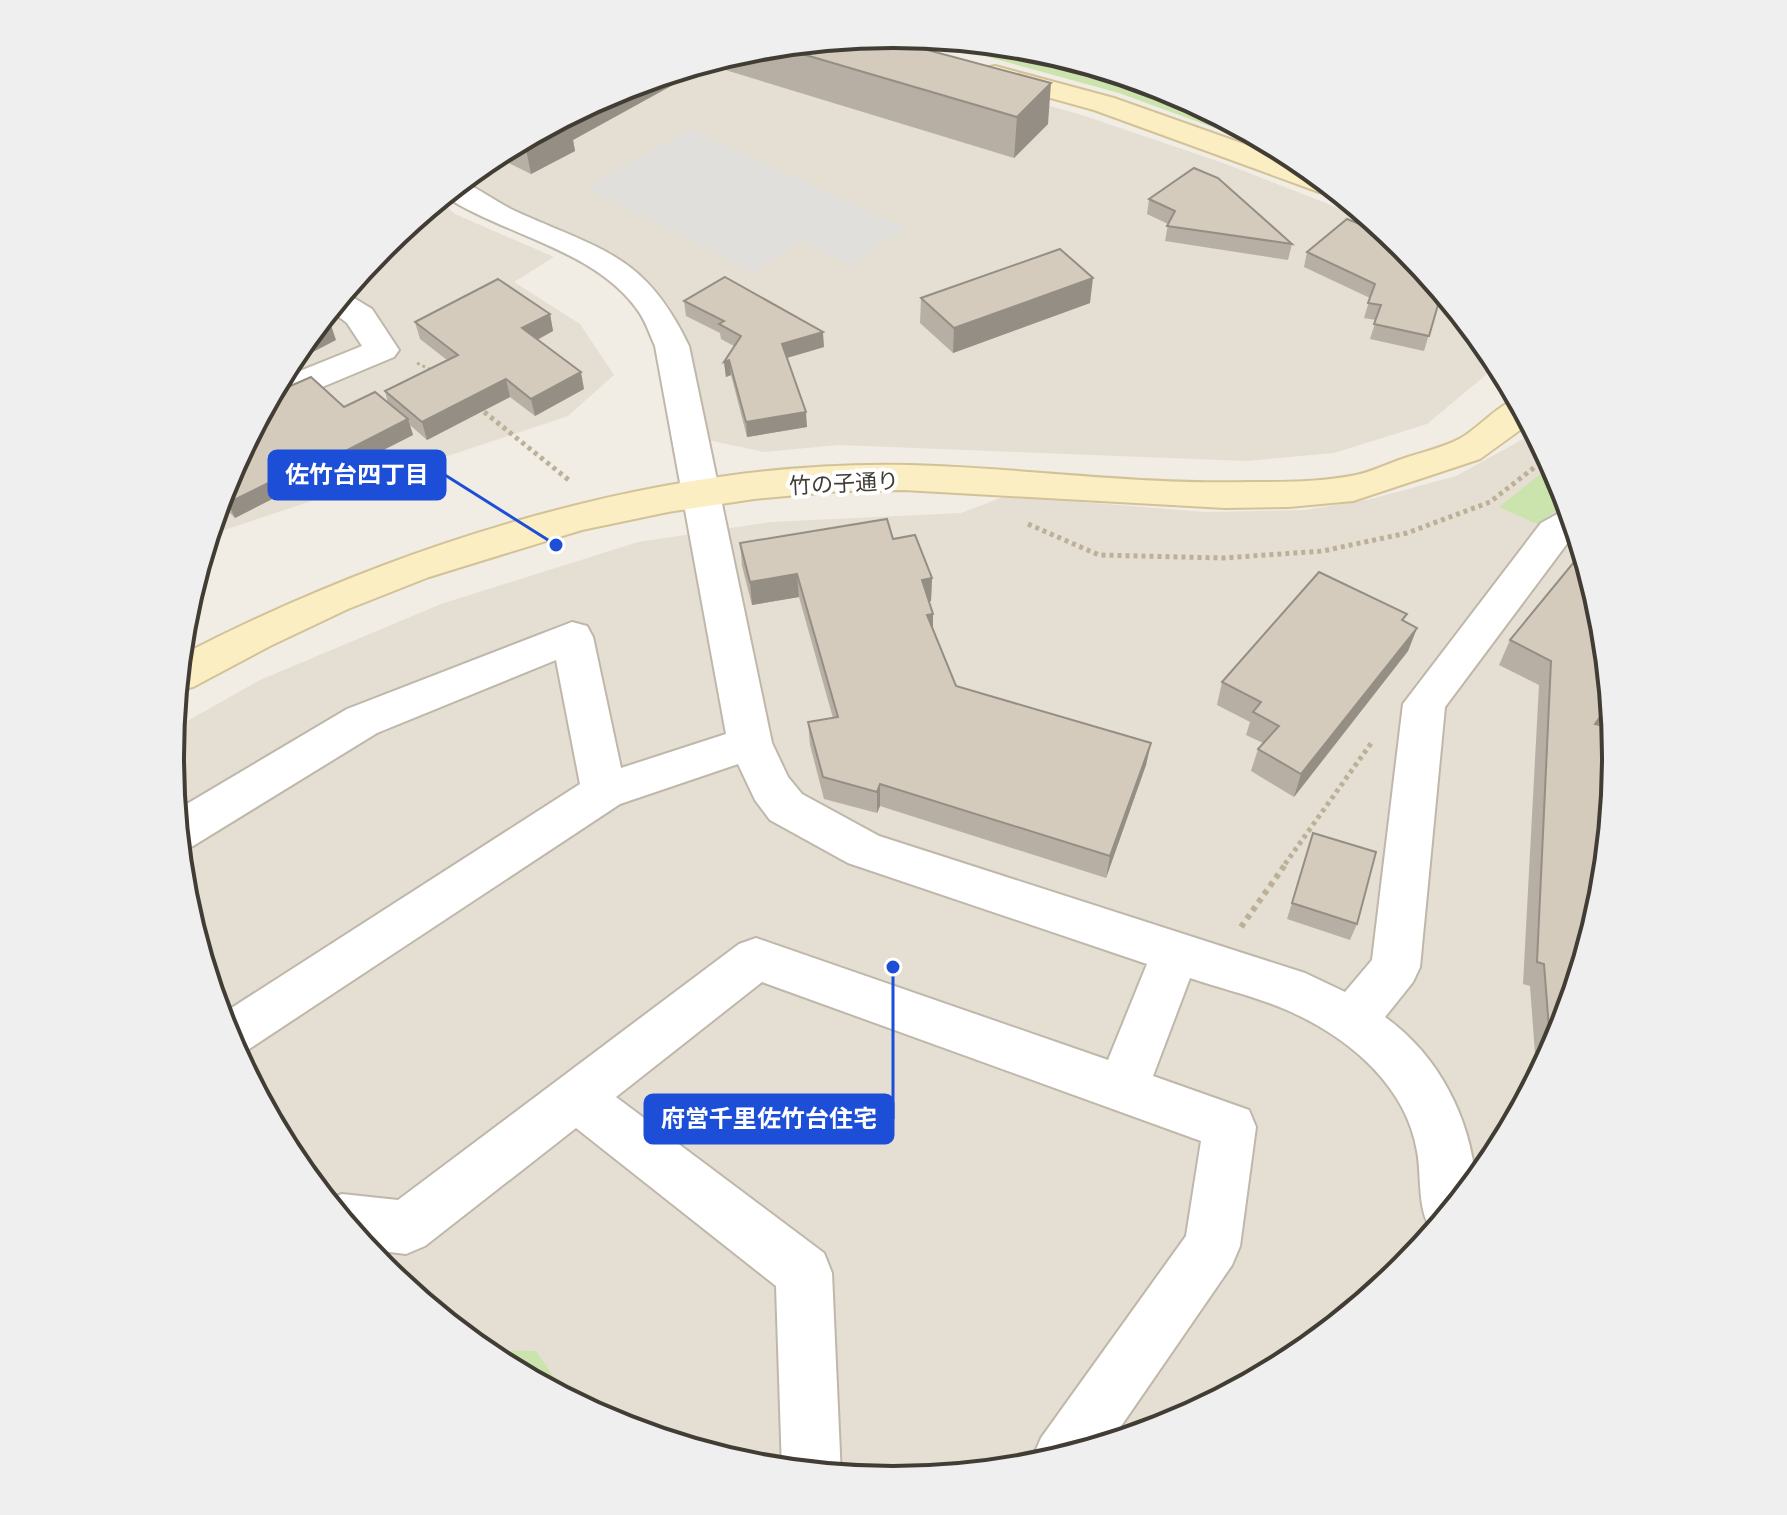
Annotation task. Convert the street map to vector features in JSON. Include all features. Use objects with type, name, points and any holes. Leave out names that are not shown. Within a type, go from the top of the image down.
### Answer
[{"type":"street","points":[[970,66],[1104,104],[1293,172]]},
{"type":"street","points":[[462,195],[475,204],[567,244],[620,274],[653,307],[672,346],[750,743],[771,788],[786,807],[864,850],[1305,995],[1353,1020],[1395,1052],[1430,1099],[1450,1170],[1451,1196]]},
{"type":"street","points":[[288,388],[382,350],[360,316],[347,306]]},
{"type":"street","name":"竹の子通り","points":[[190,669],[228,647],[401,571],[542,526],[699,494],[842,479],[982,480],[1240,497],[1356,487],[1471,448],[1515,416]]},
{"type":"street","points":[[1353,1020],[1396,967],[1424,704],[1555,532],[1564,526]]},
{"type":"street","points":[[188,826],[362,721],[572,637],[604,791]]},
{"type":"street","points":[[239,1030],[604,791],[750,743]]},
{"type":"street","points":[[357,1222],[406,1227],[756,959],[1230,1127],[1212,1246],[1073,1444]]},
{"type":"street","points":[[1122,1089],[1195,959]]},
{"type":"street","points":[[576,1097],[804,1273],[812,1462]]},
{"type":"path","points":[[382,350],[431,368],[442,377]]},
{"type":"path","points":[[475,404],[571,481]]},
{"type":"path","points":[[1019,520],[1099,555],[1223,558],[1323,551],[1407,533],[1490,502],[1539,464]]},
{"type":"path","points":[[1195,959],[1377,734],[1424,704]]},
{"type":"shaded area","points":[[853,50],[1085,116],[1226,164],[1344,210],[1427,290],[1489,372],[1427,424],[1334,453],[1246,461],[838,445],[764,452],[708,440],[687,349],[670,307],[645,282],[481,198],[471,189],[499,168],[580,121],[622,102],[710,72],[801,54]]},
{"type":"shaded area","points":[[690,129],[905,228],[851,265],[800,241],[753,272],[586,188]]},
{"type":"shaded area","points":[[447,207],[455,214],[554,257],[514,282],[580,324],[614,375],[568,416],[221,531],[257,444],[304,363],[360,290],[392,256]]},
{"type":"shaded area","points":[[1526,437],[1549,486],[1579,574],[1597,665],[1603,758],[1597,850],[1579,941],[1549,1029],[1530,1071],[1483,1152],[1427,1225],[1361,1291],[1325,1320],[1288,1347],[1207,1394],[1165,1413],[1077,1443],[986,1461],[940,1465],[894,1467],[801,1461],[710,1443],[665,1429],[580,1394],[539,1372],[499,1347],[426,1291],[360,1225],[331,1189],[304,1152],[257,1071],[238,1029],[208,941],[190,850],[184,758],[186,722],[260,680],[441,604],[638,542],[771,522],[961,513],[1006,496],[1206,512],[1305,510],[1371,499],[1456,476]]},
{"type":"green space","points":[[973,53],[1077,72],[1122,86],[1165,102],[1232,134],[1119,93]]},
{"type":"green space","points":[[1543,472],[1558,509],[1537,524],[1499,507]]},
{"type":"green space","points":[[504,1350],[536,1351],[557,1382]]},
{"type":"building","points":[[894,48],[925,49],[1051,83],[1017,117],[802,54]]},
{"type":"building","points":[[1194,168],[1218,178],[1292,244],[1167,226],[1175,211],[1149,199]]},
{"type":"building","points":[[1347,219],[1362,225],[1438,304],[1429,336],[1374,324],[1381,305],[1368,303],[1375,284],[1307,252]]},
{"type":"building","points":[[1060,249],[1093,278],[954,328],[921,298]]},
{"type":"building","points":[[725,277],[823,332],[782,344],[806,412],[746,422],[729,360],[724,362],[741,336],[719,324],[724,321],[684,301]]},
{"type":"building","points":[[498,279],[550,314],[522,328],[581,372],[531,399],[506,379],[422,422],[385,391],[458,355],[415,322]]},
{"type":"building","points":[[311,377],[344,407],[375,392],[408,419],[332,458],[330,452],[233,501],[257,444],[289,386]]},
{"type":"building","points":[[887,519],[893,539],[915,535],[932,578],[922,580],[933,614],[927,615],[956,686],[1151,743],[1110,856],[880,784],[877,792],[823,777],[808,722],[838,717],[797,574],[750,582],[740,543]]},
{"type":"building","points":[[1575,561],[1597,665],[1601,715],[1595,724],[1602,725],[1601,804],[1597,850],[1579,941],[1549,1029],[1544,964],[1537,962],[1551,661],[1510,640]]},
{"type":"building","points":[[1319,572],[1407,614],[1402,620],[1417,628],[1301,774],[1258,749],[1279,726],[1253,712],[1261,702],[1222,682]]},
{"type":"building","points":[[1313,833],[1376,852],[1357,924],[1292,903]]},
{"type":"place","name":"佐竹台四丁目","points":[[556,545]]},
{"type":"place","name":"府営千里佐竹台住宅","points":[[893,967]]}]
